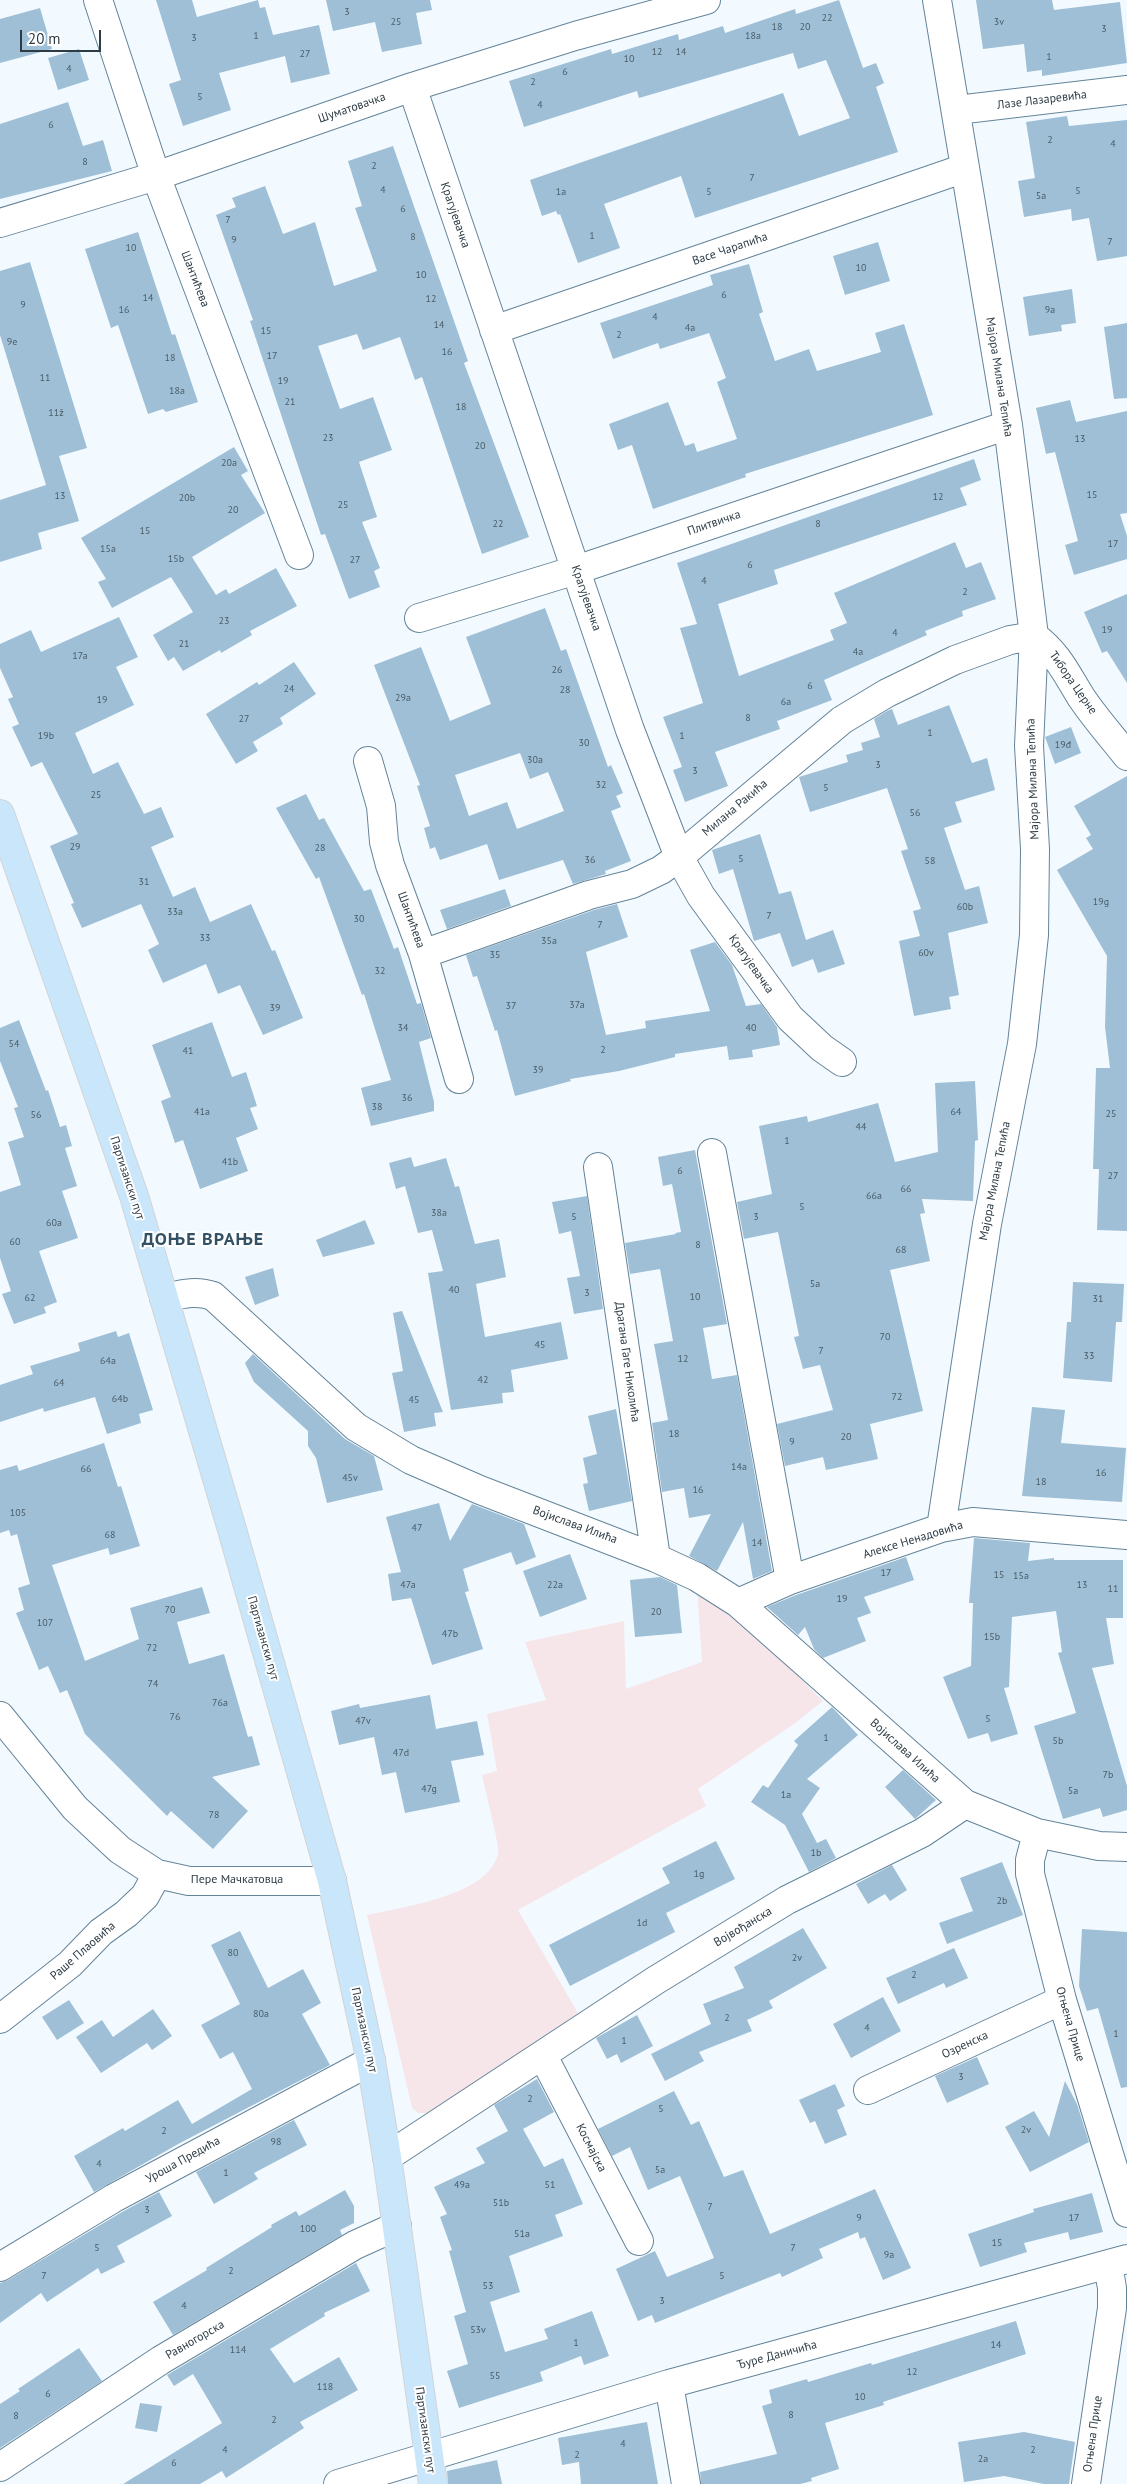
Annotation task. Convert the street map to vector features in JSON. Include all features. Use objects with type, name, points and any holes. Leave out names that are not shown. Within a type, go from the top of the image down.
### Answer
[{"type":"main road","name":"Партизански пут","points":[[0,814],[134,1196],[332,1881],[371,2061],[387,2157],[433,2484]]},
{"type":"street","name":"Шантићева","points":[[98,0],[156,176],[299,555]]},
{"type":"street","name":"Шуматовачка","points":[[0,223],[156,176],[412,87],[575,36],[706,0]]},
{"type":"street","name":"Мајора Милана Тепића","points":[[937,0],[957,110],[1008,425],[1034,636],[1029,746],[1035,849],[1034,935],[1022,1044],[987,1224],[941,1528]]},
{"type":"street","name":"Крагујевачка","points":[[412,87],[630,730],[680,857],[701,896],[790,1018],[822,1048],[842,1062]]},
{"type":"street","name":"Лазе Лазаревића","points":[[957,110],[1127,90]]},
{"type":"street","name":"Васе Чарапића","points":[[494,330],[965,168]]},
{"type":"street","name":"Плитвичка","points":[[419,618],[576,570],[1008,425]]},
{"type":"street","name":"Тибора Церне","points":[[1034,636],[1058,658],[1082,698],[1127,756]]},
{"type":"street","name":"Милана Ракића","points":[[422,954],[589,895],[632,884],[662,870],[680,857],[842,720],[887,694],[955,660],[1010,640],[1034,636]]},
{"type":"street","name":"Шантићева","points":[[368,762],[381,806],[384,842],[390,864],[422,954],[459,1079]]},
{"type":"street","points":[[712,1152],[790,1580]]},
{"type":"street","name":"Драгана Гаге Николића","points":[[598,1167],[656,1558]]},
{"type":"street","name":"Војислава Илића","points":[[164,1298],[188,1292],[203,1292],[214,1296],[356,1427],[410,1460],[480,1490],[656,1558],[697,1577],[738,1603],[965,1804]]},
{"type":"street","name":"Алексе Ненадовића","points":[[738,1603],[790,1580],[941,1528],[973,1522],[1127,1535]]},
{"type":"street","name":"Пере Мачкатовца","points":[[0,1716],[75,1808],[120,1850],[157,1874],[189,1881],[332,1881]]},
{"type":"street","points":[[965,1804],[1037,1833],[1099,1846],[1127,1847]]},
{"type":"street","name":"Војвођанска","points":[[387,2157],[656,1980],[787,1900],[922,1833],[965,1804]]},
{"type":"street","name":"Огњена Прице","points":[[1037,1833],[1030,1860],[1030,1874],[1062,2000],[1127,2213]]},
{"type":"street","name":"Раше Плаовића","points":[[0,2019],[70,1964],[101,1932],[126,1914],[145,1896],[157,1874]]},
{"type":"street","name":"Озренска","points":[[868,2090],[1062,2000]]},
{"type":"street","name":"Космајска","points":[[543,2056],[639,2241]]},
{"type":"street","name":"Уроша Предића","points":[[0,2267],[114,2198],[371,2061]]},
{"type":"street","name":"Равногорска","points":[[0,2467],[161,2360],[355,2245],[396,2226]]},
{"type":"street","name":"Огњена Прице","points":[[1086,2484],[1117,2262]]},
{"type":"street","name":"Ђуре Даничића","points":[[338,2484],[670,2384],[1117,2262]]},
{"type":"street","points":[[670,2384],[686,2484]]},
{"type":"shaded area","points":[[697,1591],[725,1605],[823,1701],[794,1724],[698,1789],[706,1806],[518,1910],[578,2013],[431,2113],[418,2113],[412,2108],[367,1915],[421,1903],[461,1890],[478,1880],[491,1868],[498,1854],[498,1849],[482,1775],[497,1771],[487,1714],[546,1700],[525,1642],[624,1621],[626,1689],[702,1662]]},
{"type":"building","points":[[156,0],[192,0],[197,17],[258,0],[260,8],[265,7],[273,35],[319,25],[330,74],[291,83],[285,56],[219,73],[231,110],[183,126],[169,84],[181,80]]},
{"type":"building","points":[[326,0],[430,0],[432,10],[416,13],[422,44],[382,52],[375,22],[333,31]]},
{"type":"building","points":[[839,0],[863,68],[876,63],[884,83],[876,87],[898,152],[695,218],[681,176],[604,204],[620,248],[578,263],[560,214],[558,215],[556,211],[542,216],[530,180],[783,93],[799,136],[850,118],[826,60],[798,69],[793,53],[639,98],[637,91],[524,127],[509,81],[611,49],[612,54],[678,34],[679,40],[723,26],[725,33],[795,9],[796,14]]},
{"type":"building","points":[[976,0],[1052,0],[1054,10],[1120,2],[1127,63],[1042,76],[1042,70],[1027,72],[1024,44],[983,49]]},
{"type":"building","points":[[40,8],[52,49],[0,63],[0,19]]},
{"type":"building","points":[[79,49],[89,80],[58,90],[48,58]]},
{"type":"building","points":[[68,102],[83,146],[103,140],[112,171],[0,199],[0,124]]},
{"type":"building","points":[[1067,116],[1069,126],[1127,120],[1127,256],[1097,261],[1089,218],[1072,221],[1071,209],[1024,217],[1018,181],[1035,178],[1026,122]]},
{"type":"building","points":[[393,146],[468,361],[464,363],[529,537],[482,554],[422,377],[415,380],[400,337],[363,350],[357,334],[318,346],[340,409],[373,397],[392,450],[359,462],[377,517],[362,522],[380,568],[374,571],[380,587],[349,599],[325,534],[321,535],[250,321],[253,320],[216,215],[236,207],[232,198],[265,186],[283,234],[315,222],[334,286],[377,271],[355,208],[362,206],[348,161]]},
{"type":"building","points":[[138,232],[172,335],[175,334],[198,402],[166,412],[163,409],[148,414],[118,325],[111,328],[85,249]]},
{"type":"building","points":[[878,242],[890,281],[845,295],[833,256]]},
{"type":"building","points":[[30,262],[87,448],[59,456],[79,521],[38,533],[42,549],[0,562],[0,500],[46,485],[0,335],[0,271]]},
{"type":"building","points":[[749,264],[763,312],[759,314],[775,361],[809,349],[817,371],[881,352],[875,333],[904,324],[933,415],[745,474],[746,477],[653,509],[632,445],[618,450],[609,424],[668,402],[685,446],[694,443],[697,452],[737,439],[717,382],[726,378],[709,333],[660,349],[658,343],[613,359],[600,323],[713,285],[710,275]]},
{"type":"building","points":[[1072,289],[1076,323],[1061,325],[1062,331],[1029,336],[1023,297]]},
{"type":"building","points":[[1127,323],[1127,398],[1114,399],[1104,327]]},
{"type":"building","points":[[1070,400],[1076,422],[1127,411],[1127,513],[1120,514],[1127,536],[1127,559],[1074,575],[1065,545],[1078,541],[1055,452],[1046,454],[1036,408]]},
{"type":"building","points":[[234,447],[248,471],[241,475],[265,513],[192,557],[216,595],[226,589],[229,594],[276,568],[297,606],[250,631],[252,635],[221,653],[220,650],[183,671],[174,657],[168,661],[153,635],[193,612],[171,577],[112,608],[98,582],[106,579],[81,538]]},
{"type":"building","points":[[974,459],[981,480],[960,488],[967,505],[774,570],[778,584],[718,604],[739,676],[834,640],[830,630],[847,623],[834,593],[955,542],[966,568],[981,562],[996,599],[962,611],[963,616],[925,631],[927,635],[824,680],[832,700],[777,721],[780,729],[715,752],[728,786],[685,802],[673,770],[682,767],[663,717],[703,703],[680,628],[697,624],[677,563]]},
{"type":"building","points":[[1127,594],[1127,683],[1107,651],[1102,653],[1084,612]]},
{"type":"building","points":[[545,608],[561,651],[566,649],[608,767],[611,765],[623,793],[616,796],[621,807],[611,811],[631,861],[605,871],[606,874],[573,884],[563,860],[499,880],[487,844],[440,860],[435,847],[430,849],[424,828],[430,826],[417,786],[420,785],[374,665],[421,647],[450,721],[491,704],[466,637]],"holes":[[[520,753],[530,779],[548,772],[564,811],[517,829],[507,802],[469,816],[455,775]]]},
{"type":"building","points":[[119,617],[138,657],[116,667],[134,705],[75,733],[93,774],[118,762],[144,814],[161,807],[174,837],[151,847],[173,897],[195,887],[210,922],[251,904],[272,951],[275,950],[303,1018],[263,1035],[240,985],[218,994],[206,964],[163,983],[148,950],[159,944],[141,904],[82,928],[71,904],[74,903],[50,846],[78,834],[42,762],[31,767],[12,727],[19,724],[8,699],[13,697],[0,668],[0,644],[31,630],[41,652]]},
{"type":"building","points":[[294,662],[316,694],[280,718],[283,724],[253,742],[258,751],[236,764],[206,714],[257,682],[259,685]]},
{"type":"building","points":[[949,705],[972,763],[987,758],[995,790],[955,802],[962,822],[944,828],[965,890],[979,886],[988,923],[948,933],[959,995],[949,997],[951,1009],[914,1016],[899,941],[920,936],[913,911],[921,909],[901,851],[908,849],[887,788],[810,812],[799,777],[848,762],[846,755],[863,750],[861,743],[880,737],[874,719],[887,711],[892,709],[898,725]]},
{"type":"building","points":[[1071,727],[1081,753],[1055,764],[1045,737]]},
{"type":"building","points":[[1127,776],[1127,1231],[1097,1230],[1099,1169],[1093,1169],[1096,1068],[1110,1068],[1105,1027],[1107,956],[1057,870],[1093,849],[1086,838],[1091,835],[1074,806]]},
{"type":"building","points":[[306,794],[319,820],[324,818],[364,891],[371,889],[394,949],[398,947],[417,1004],[421,1003],[431,1038],[419,1042],[434,1102],[434,1111],[371,1126],[361,1088],[391,1080],[364,994],[362,995],[319,877],[316,879],[276,808]]},
{"type":"building","points":[[760,834],[779,894],[791,891],[806,940],[833,930],[845,964],[818,973],[813,959],[792,967],[780,933],[754,941],[733,869],[719,874],[712,850]]},
{"type":"building","points":[[505,889],[511,906],[447,929],[440,910]]},
{"type":"building","points":[[617,904],[628,937],[586,952],[606,1035],[646,1028],[645,1021],[710,1011],[690,950],[715,942],[732,965],[746,1006],[761,1004],[777,1027],[780,1045],[752,1050],[753,1057],[729,1060],[727,1046],[675,1054],[675,1057],[619,1071],[570,1079],[571,1081],[515,1096],[497,1030],[495,1031],[477,976],[473,977],[466,955],[594,910]]},
{"type":"building","points":[[19,1020],[46,1091],[48,1090],[60,1127],[66,1125],[72,1146],[65,1148],[77,1186],[62,1191],[78,1238],[39,1251],[57,1302],[44,1307],[46,1313],[14,1324],[2,1294],[11,1291],[0,1258],[0,1192],[21,1185],[8,1142],[24,1137],[14,1108],[18,1107],[0,1061],[0,1028]]},
{"type":"building","points":[[212,1022],[232,1077],[246,1072],[257,1106],[250,1108],[258,1129],[236,1138],[248,1171],[200,1189],[183,1140],[175,1143],[161,1101],[171,1097],[152,1045]]},
{"type":"building","points":[[975,1081],[978,1140],[975,1141],[973,1201],[922,1199],[925,1213],[920,1214],[930,1261],[890,1270],[923,1411],[870,1424],[878,1459],[826,1470],[823,1457],[785,1466],[777,1424],[833,1410],[820,1365],[803,1369],[794,1337],[799,1336],[778,1232],[744,1239],[737,1202],[772,1194],[759,1126],[807,1116],[808,1122],[878,1103],[895,1162],[938,1152],[935,1083]]},
{"type":"building","points":[[695,1150],[727,1324],[703,1328],[712,1379],[737,1375],[772,1571],[753,1579],[743,1522],[717,1571],[689,1556],[711,1514],[689,1518],[684,1488],[662,1492],[652,1423],[668,1420],[654,1344],[673,1341],[660,1269],[630,1274],[625,1243],[681,1232],[672,1184],[663,1186],[658,1157]]},
{"type":"building","points":[[411,1157],[414,1167],[446,1158],[455,1187],[459,1186],[475,1244],[499,1239],[506,1277],[476,1284],[485,1337],[561,1322],[568,1359],[511,1370],[514,1392],[502,1393],[503,1403],[451,1410],[428,1273],[443,1271],[432,1230],[418,1233],[405,1186],[396,1189],[389,1163]]},
{"type":"building","points":[[587,1196],[603,1309],[574,1314],[567,1278],[580,1276],[571,1231],[559,1234],[552,1202]]},
{"type":"building","points":[[365,1220],[375,1244],[323,1257],[316,1240]]},
{"type":"building","points":[[273,1268],[279,1296],[255,1305],[245,1277]]},
{"type":"building","points":[[1073,1282],[1124,1284],[1122,1322],[1116,1322],[1112,1382],[1063,1378],[1067,1322],[1071,1322]]},
{"type":"building","points":[[402,1311],[443,1412],[434,1413],[436,1426],[404,1432],[392,1373],[403,1371],[393,1313]]},
{"type":"building","points":[[116,1331],[118,1337],[129,1333],[153,1410],[139,1414],[141,1423],[107,1434],[95,1397],[44,1412],[43,1408],[0,1422],[0,1385],[33,1374],[30,1366],[80,1351],[78,1343]]},
{"type":"building","points":[[253,1354],[345,1439],[374,1456],[383,1490],[327,1503],[316,1458],[308,1446],[308,1431],[254,1382],[245,1363]]},
{"type":"building","points":[[1032,1407],[1065,1410],[1061,1443],[1126,1448],[1122,1502],[1022,1496]]},
{"type":"building","points":[[616,1409],[632,1501],[589,1511],[583,1484],[588,1483],[583,1458],[597,1454],[588,1416]]},
{"type":"building","points":[[104,1443],[118,1487],[121,1486],[140,1546],[110,1555],[108,1548],[52,1565],[85,1661],[139,1639],[130,1608],[202,1587],[210,1613],[177,1622],[189,1664],[224,1654],[248,1737],[252,1736],[260,1765],[212,1777],[248,1811],[213,1849],[171,1811],[167,1816],[85,1734],[67,1690],[60,1693],[48,1666],[39,1670],[16,1613],[24,1610],[18,1588],[30,1584],[17,1534],[11,1536],[9,1530],[0,1533],[0,1470],[17,1465],[19,1471]]},
{"type":"building","points":[[439,1503],[450,1541],[472,1504],[524,1524],[536,1557],[516,1565],[511,1552],[463,1569],[469,1591],[465,1592],[483,1649],[432,1665],[411,1598],[392,1601],[388,1574],[401,1572],[386,1517]]},
{"type":"building","points":[[974,1538],[1030,1543],[1028,1561],[1054,1558],[1054,1560],[1123,1560],[1123,1618],[1106,1618],[1114,1664],[1092,1668],[1127,1786],[1127,1810],[1103,1817],[1100,1808],[1063,1819],[1034,1726],[1076,1713],[1058,1653],[1062,1652],[1056,1611],[1012,1617],[1009,1687],[1004,1688],[1018,1734],[991,1742],[988,1733],[968,1739],[943,1677],[971,1666],[973,1603],[969,1603]]},
{"type":"building","points":[[570,1554],[587,1599],[540,1617],[523,1571]]},
{"type":"building","points":[[906,1557],[914,1580],[864,1597],[871,1613],[857,1618],[866,1641],[823,1658],[814,1649],[805,1627],[798,1635],[767,1607],[796,1595]]},
{"type":"building","points":[[660,1577],[677,1585],[682,1633],[635,1637],[630,1580]]},
{"type":"building","points":[[430,1695],[436,1729],[477,1721],[484,1755],[451,1761],[460,1802],[405,1813],[396,1772],[382,1775],[374,1737],[339,1745],[331,1711],[359,1704],[360,1708]]},
{"type":"building","points":[[832,1707],[858,1735],[807,1779],[820,1788],[802,1814],[817,1843],[826,1839],[836,1858],[809,1872],[785,1825],[751,1802],[763,1785],[768,1788],[798,1745],[794,1741]]},
{"type":"building","points":[[903,1770],[936,1800],[915,1819],[885,1787]]},
{"type":"building","points":[[716,1841],[735,1879],[666,1913],[675,1932],[570,1986],[549,1945],[670,1883],[662,1868]]},
{"type":"building","points":[[1002,1862],[1023,1915],[947,1944],[939,1923],[973,1911],[960,1878]]},
{"type":"building","points":[[892,1865],[907,1890],[890,1901],[885,1894],[868,1904],[856,1884]]},
{"type":"building","points":[[803,1928],[827,1968],[769,2001],[773,2008],[747,2020],[752,2031],[699,2052],[704,2061],[665,2081],[651,2054],[711,2024],[703,2004],[744,1988],[734,1967]]},
{"type":"building","points":[[1082,1929],[1127,1932],[1127,2087],[1121,2088],[1098,2008],[1087,2011],[1079,1986]]},
{"type":"building","points":[[240,1931],[268,1988],[303,1969],[321,2003],[302,2014],[330,2065],[180,2143],[94,2192],[74,2156],[123,2128],[125,2131],[178,2100],[192,2124],[252,2089],[233,2052],[220,2059],[201,2025],[240,2004],[211,1945]]},
{"type":"building","points":[[954,1948],[968,1978],[946,1988],[944,1983],[898,2004],[886,1978]]},
{"type":"building","points":[[883,1997],[901,2031],[851,2058],[833,2024]]},
{"type":"building","points":[[69,2000],[84,2023],[57,2040],[42,2017]]},
{"type":"building","points":[[153,2009],[172,2036],[152,2050],[147,2043],[101,2073],[76,2037],[102,2020],[113,2037]]},
{"type":"building","points":[[637,2015],[653,2046],[621,2063],[617,2054],[607,2059],[596,2038]]},
{"type":"building","points":[[977,2057],[989,2084],[947,2103],[935,2076]]},
{"type":"building","points":[[537,2079],[554,2112],[523,2129],[544,2167],[563,2158],[583,2204],[555,2215],[563,2236],[509,2256],[520,2292],[490,2302],[505,2352],[548,2339],[544,2329],[592,2311],[609,2356],[584,2365],[581,2356],[540,2372],[543,2381],[459,2408],[447,2371],[468,2364],[454,2316],[466,2312],[449,2251],[452,2250],[440,2217],[447,2214],[434,2187],[485,2163],[476,2148],[508,2131],[494,2105]]},
{"type":"building","points":[[1065,2081],[1077,2104],[1089,2142],[1030,2172],[1005,2127],[1034,2111],[1049,2137]]},
{"type":"building","points":[[835,2084],[845,2106],[837,2110],[847,2135],[825,2144],[815,2121],[810,2123],[799,2100]]},
{"type":"building","points":[[674,2091],[691,2125],[699,2121],[724,2177],[743,2170],[770,2234],[875,2189],[911,2268],[883,2280],[865,2237],[860,2239],[858,2232],[819,2249],[823,2258],[782,2277],[780,2273],[655,2323],[652,2315],[638,2321],[616,2269],[655,2251],[667,2277],[714,2258],[680,2176],[648,2190],[630,2147],[612,2156],[598,2129]]},
{"type":"building","points":[[294,2120],[307,2145],[254,2173],[258,2179],[214,2204],[196,2172]]},
{"type":"building","points":[[345,2190],[354,2206],[354,2223],[340,2230],[342,2235],[173,2335],[153,2302],[207,2270],[206,2268],[272,2227],[271,2225],[296,2211],[299,2216]]},
{"type":"building","points":[[159,2192],[172,2216],[117,2246],[125,2262],[101,2274],[98,2268],[47,2302],[41,2293],[0,2323],[0,2283]]},
{"type":"building","points":[[1092,2193],[1103,2232],[1070,2240],[1068,2232],[1024,2243],[1027,2252],[980,2267],[968,2234],[1034,2212],[1033,2209]]},
{"type":"building","points":[[356,2263],[370,2291],[324,2313],[325,2316],[270,2349],[294,2383],[339,2357],[358,2390],[300,2422],[304,2428],[226,2478],[222,2471],[200,2484],[123,2484],[222,2423],[193,2374],[174,2386],[167,2375]]},
{"type":"building","points":[[1016,2321],[1026,2354],[883,2402],[884,2405],[825,2423],[839,2469],[811,2478],[812,2481],[800,2484],[701,2484],[700,2472],[777,2454],[762,2406],[772,2403],[769,2390],[807,2379],[808,2382],[871,2363],[872,2365]]},
{"type":"building","points":[[79,2348],[102,2381],[0,2448],[0,2404],[20,2391],[18,2389]]},
{"type":"building","points":[[140,2403],[162,2406],[157,2432],[135,2428]]},
{"type":"building","points":[[647,2422],[658,2484],[581,2484],[579,2462],[562,2465],[558,2438]]},
{"type":"building","points":[[1024,2432],[1075,2442],[1069,2484],[1044,2484],[1004,2476],[964,2482],[958,2442]]},
{"type":"building","points":[[497,2460],[502,2484],[448,2484],[447,2471]]},
{"type":"district","name":"ДОЊЕ ВРАЊЕ","points":[[203,1240]]}]
